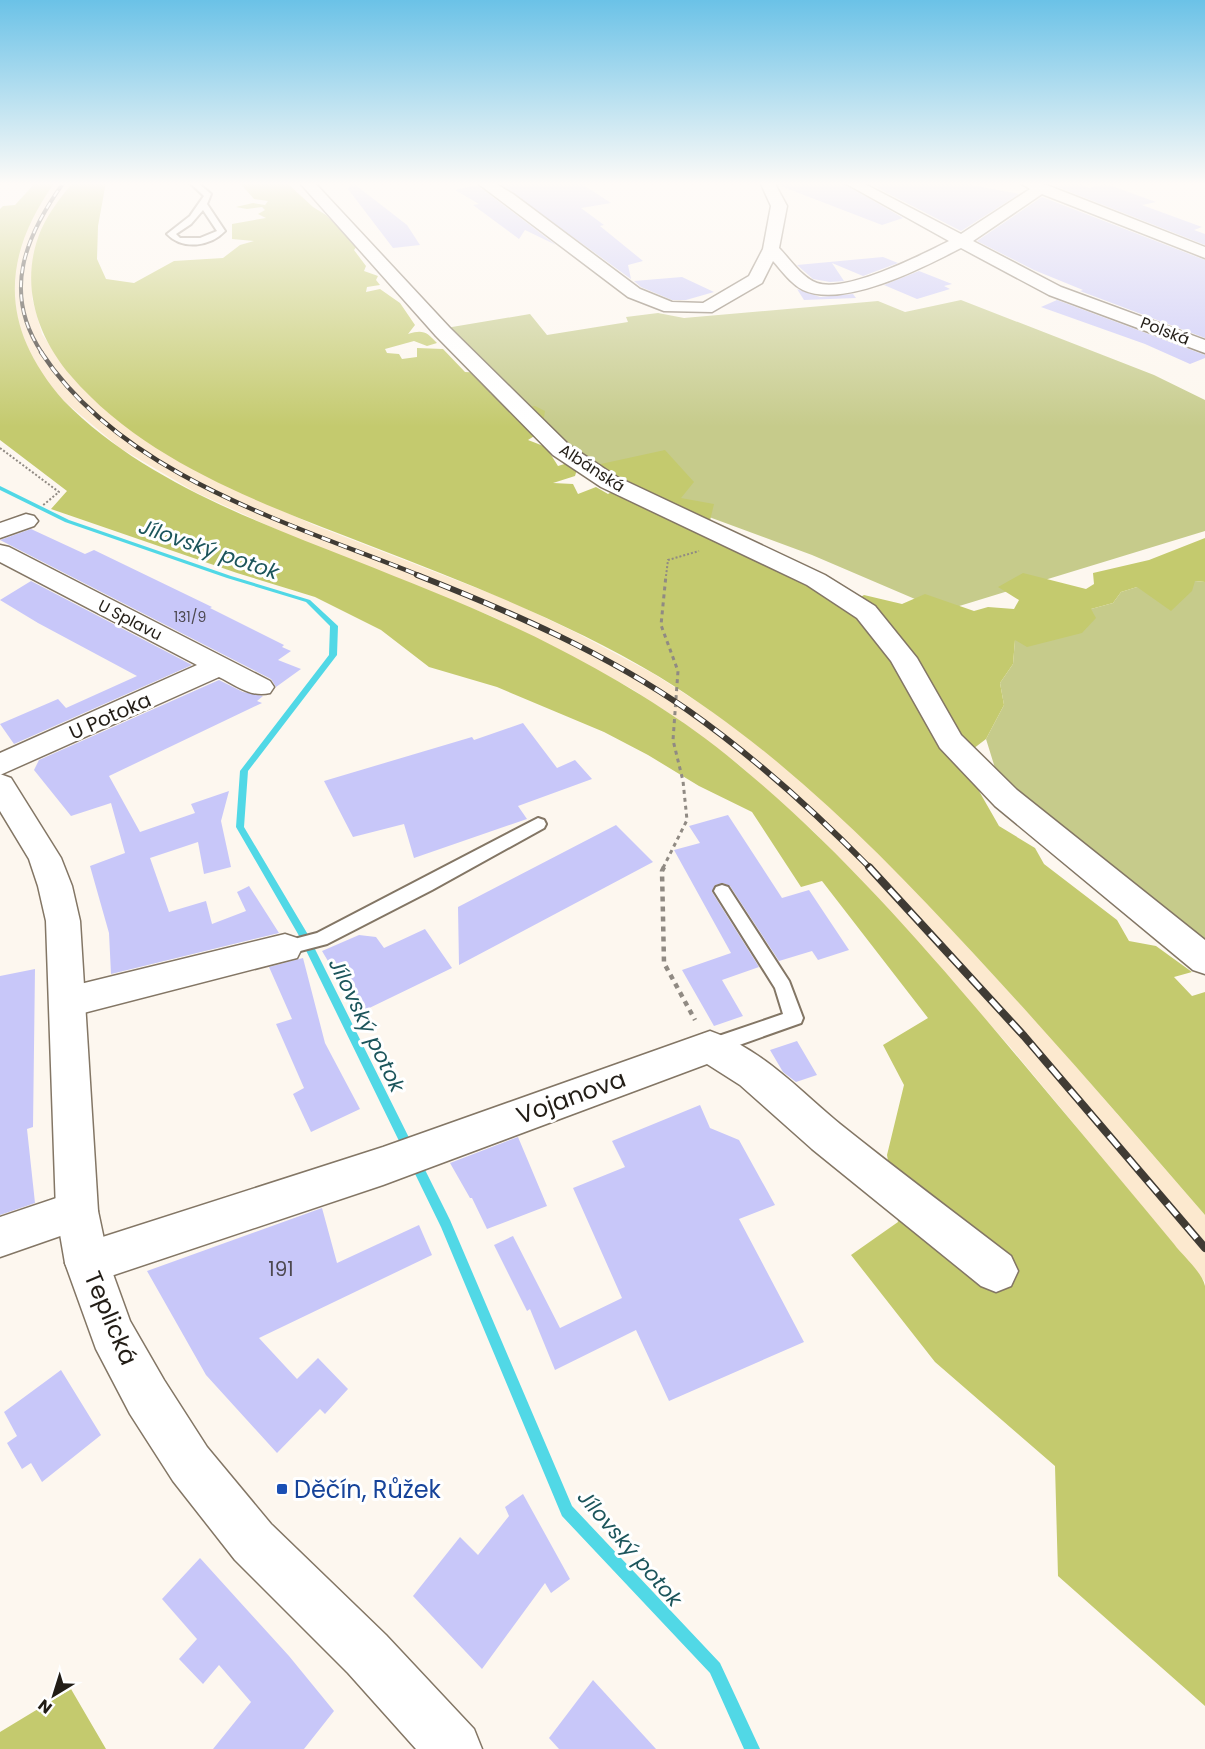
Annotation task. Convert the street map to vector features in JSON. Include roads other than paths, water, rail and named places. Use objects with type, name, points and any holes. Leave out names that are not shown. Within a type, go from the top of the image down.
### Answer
[{"type":"street","name":"Albánská","points":[[382,264],[443,332],[561,450],[609,482],[816,580],[866,612],[903,658],[950,741],[1016,806],[1205,960]]},
{"type":"street","points":[[595,264],[634,293],[670,307],[706,308],[756,279],[764,264]]},
{"type":"street","points":[[786,264],[809,286],[821,290],[844,288],[890,274],[912,264]]},
{"type":"street","name":"Polská","points":[[1005,264],[1055,291],[1205,347]]},
{"type":"street","points":[[0,531],[26,521]]},
{"type":"street","name":"U Splavu","points":[[0,552],[260,687]]},
{"type":"street","name":"U Potoka","points":[[0,765],[219,666]]},
{"type":"street","name":"Teplická","points":[[0,784],[45,858],[55,886],[63,921],[76,1211],[87,1263],[112,1334],[147,1396],[190,1464],[253,1542],[367,1654],[454,1749]]},
{"type":"street","points":[[68,1002],[285,948]]},
{"type":"street","points":[[710,1047],[754,1073],[826,1136],[996,1271]]},
{"type":"street","name":"Vojanova","points":[[87,1263],[383,1166],[710,1047]]},
{"type":"street","points":[[0,1237],[76,1211]]},
{"type":"lane","points":[[285,948],[321,939],[426,886],[538,824]]},
{"type":"lane","points":[[710,1047],[794,1018],[783,986],[722,891]]},
{"type":"waterway","name":"Jílovský potok","points":[[0,488],[67,521],[229,577],[308,601],[334,626],[333,655],[244,771],[240,827],[302,933],[446,1224],[567,1511],[715,1668],[752,1749]]},
{"type":"railway","points":[[23,264],[21,286],[23,308],[30,330],[42,353]]},
{"type":"railway","points":[[41,352],[75,395],[116,432],[162,463],[212,491],[265,515],[421,576]]},
{"type":"railway","points":[[417,575],[557,635],[625,670],[657,690],[689,711],[760,766],[805,805],[869,867]]},
{"type":"railway","points":[[869,867],[1024,1036],[1205,1248]]},
{"type":"place","name":"Děčín, Růžek","points":[[282,1489]]}]
